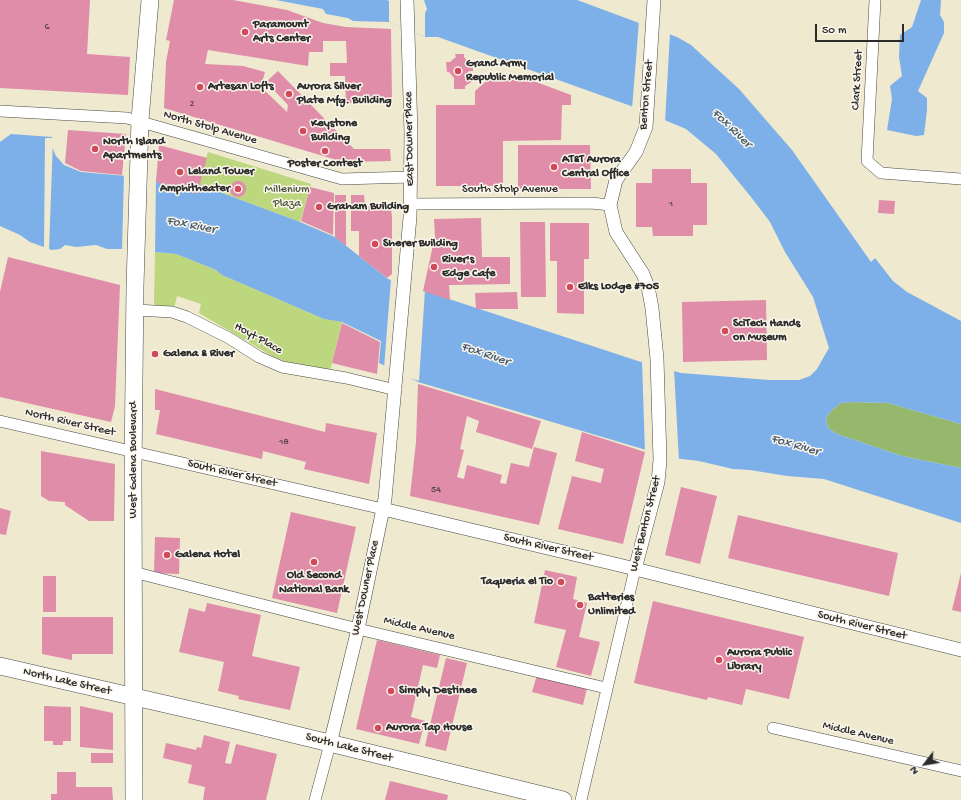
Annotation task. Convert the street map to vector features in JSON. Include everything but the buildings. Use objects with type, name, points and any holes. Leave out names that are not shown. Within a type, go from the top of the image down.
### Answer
[{"type":"main road","name":"West Galena Boulevard","points":[[134,800],[135,697],[133,572],[135,286],[140,120],[150,0]]},
{"type":"main road","name":"North Lake Street","points":[[0,666],[135,697]]},
{"type":"main road","name":"South Lake Street","points":[[135,697],[563,800]]},
{"type":"street","name":"East Downer Place","points":[[396,373],[411,177],[407,0]]},
{"type":"street","name":"Benton Street","points":[[610,205],[616,180],[636,152],[646,127],[654,0]]},
{"type":"street","name":"Clark Street","points":[[875,0],[867,161],[881,173],[961,180]]},
{"type":"street","name":"North Stolp Avenue","points":[[0,111],[140,120],[342,179],[411,177]]},
{"type":"street","name":"South Stolp Avenue","points":[[410,204],[591,203],[610,205]]},
{"type":"street","name":"West Benton Street","points":[[581,800],[606,688],[658,482],[660,460],[657,359],[652,308],[648,287],[643,274],[616,232],[610,205]]},
{"type":"street","name":"Hoyt Place","points":[[135,310],[172,312],[188,317],[229,338],[259,357],[282,367],[346,378],[396,390]]},
{"type":"street","name":"West Downer Place","points":[[315,800],[358,629],[384,509],[396,390],[396,373]]},
{"type":"street","name":"North River Street","points":[[0,421],[134,452]]},
{"type":"street","name":"South River Street","points":[[134,452],[384,509],[635,569],[961,650]]},
{"type":"street","name":"Middle Avenue","points":[[133,572],[358,629],[606,688]]},
{"type":"street","name":"Middle Avenue","points":[[773,728],[961,771]]},
{"type":"green space","name":"Millenium Plaza","points":[[208,152],[311,184],[300,222],[198,184]]},
{"type":"green space","points":[[155,252],[176,254],[216,270],[222,275],[324,319],[342,322],[330,371],[291,364],[272,356],[199,313],[201,304],[177,296],[174,308],[154,306]]},
{"type":"green space","points":[[841,403],[888,403],[961,424],[961,468],[902,456],[837,434],[828,428],[826,422],[827,416],[833,409]]},
{"type":"water","name":"Fox River","points":[[276,0],[577,0],[677,37],[691,45],[739,89],[792,150],[871,262],[875,258],[893,281],[907,292],[961,321],[961,424],[888,403],[852,402],[841,403],[833,409],[827,416],[826,422],[828,428],[837,434],[902,456],[961,468],[961,523],[824,479],[733,469],[699,461],[673,458],[418,382],[379,363],[381,341],[342,322],[324,319],[222,275],[216,270],[176,254],[107,249],[96,245],[76,247],[65,245],[60,249],[52,250],[30,242],[20,235],[0,226],[0,142],[11,134],[52,137],[52,147],[56,156],[64,165],[81,172],[198,184],[300,222],[335,237],[388,279],[638,361],[681,373],[769,380],[799,380],[810,376],[817,369],[829,348],[813,297],[785,252],[770,222],[716,154],[686,129],[631,106],[438,37],[425,37],[389,22],[353,21],[348,18],[326,14],[323,9]]},
{"type":"water","points":[[921,0],[941,0],[940,15],[944,22],[944,33],[918,91],[927,98],[927,110],[924,135],[916,136],[887,130],[892,99],[890,86],[902,76],[899,57],[900,35],[912,27]]},
{"type":"pier","points":[[387,0],[424,0],[427,9],[425,13],[425,37],[389,22],[389,1]]},
{"type":"pier","points":[[639,21],[670,33],[665,123],[632,109]]},
{"type":"pier","points":[[45,138],[53,138],[49,251],[44,249]]},
{"type":"pier","points":[[124,174],[156,177],[155,254],[122,251]]},
{"type":"pier","points":[[391,279],[425,290],[419,381],[399,375],[384,368]]},
{"type":"pier","points":[[642,361],[674,369],[679,461],[645,453]]},
{"type":"place","name":"Paramount Arts Center","points":[[245,32]]},
{"type":"place","name":"Grand Army Republic Memorial","points":[[458,71]]},
{"type":"place","name":"Artesan Lofts","points":[[200,87]]},
{"type":"place","name":"Aurora Silver Plate Mfg. Building","points":[[289,94]]},
{"type":"place","name":"Keystone Building","points":[[303,131]]},
{"type":"place","name":"North Island Apartments","points":[[95,149]]},
{"type":"place","name":"Poster Contest","points":[[325,151]]},
{"type":"place","name":"AT&T Aurora Central Office","points":[[554,167]]},
{"type":"place","name":"Leland Tower","points":[[180,172]]},
{"type":"place","name":"Amphitheater","points":[[238,189]]},
{"type":"place","name":"Graham Building","points":[[319,207]]},
{"type":"place","name":"Sherer Building","points":[[375,244]]},
{"type":"place","name":"River's Edge Cafe","points":[[434,267]]},
{"type":"place","name":"Elks Lodge #705","points":[[570,287]]},
{"type":"place","name":"SciTech Hands on Museum","points":[[725,331]]},
{"type":"place","name":"Galena & River","points":[[155,354]]},
{"type":"place","name":"Galena Hotel","points":[[167,555]]},
{"type":"place","name":"Old Second National Bank","points":[[314,562]]},
{"type":"place","name":"Taqueria el Tio","points":[[561,582]]},
{"type":"place","name":"Batteries Unlimited","points":[[580,605]]},
{"type":"place","name":"Aurora Public Library","points":[[719,660]]},
{"type":"place","name":"Simply Destinee","points":[[391,691]]},
{"type":"place","name":"Aurora Tap House","points":[[378,728]]}]
